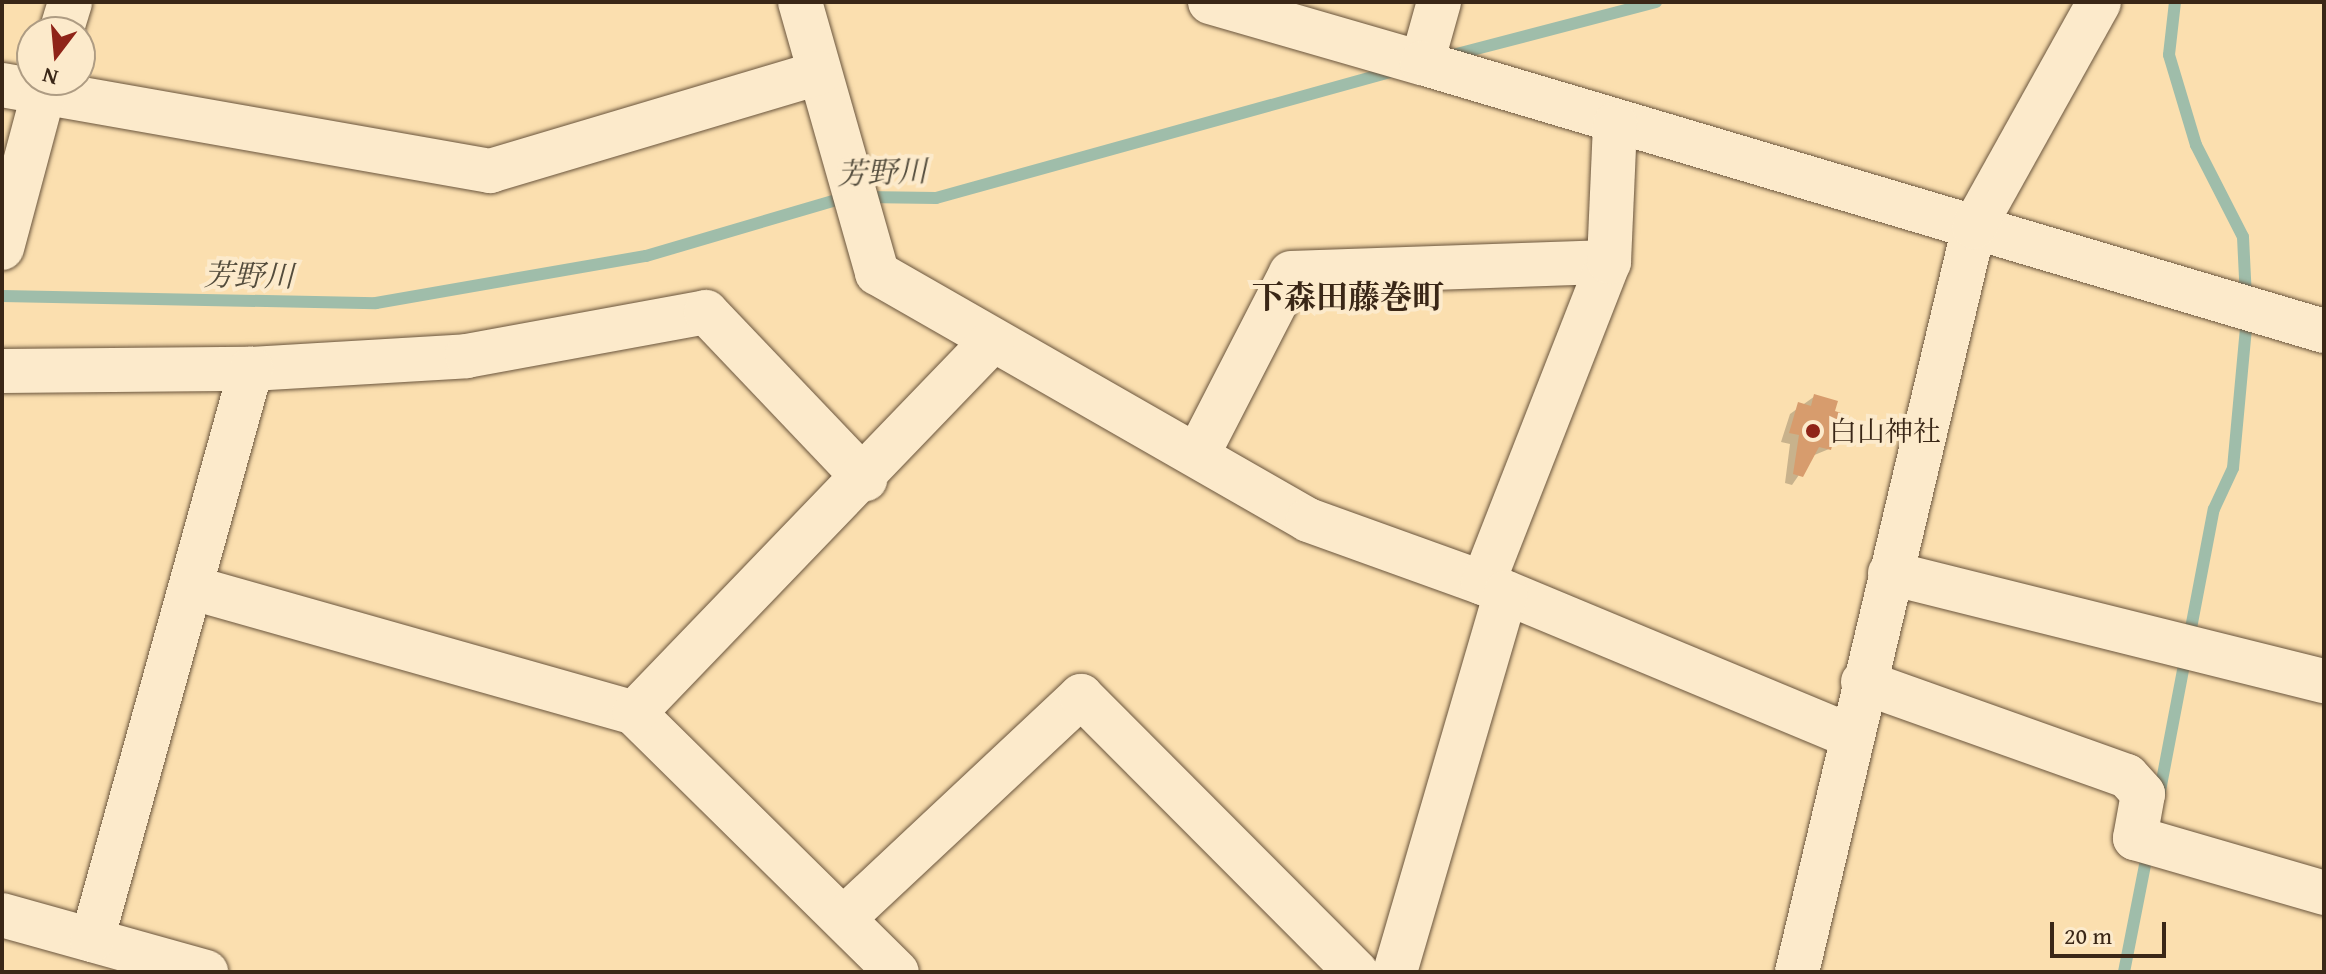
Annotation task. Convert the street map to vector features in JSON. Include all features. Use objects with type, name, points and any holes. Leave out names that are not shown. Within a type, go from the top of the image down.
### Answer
[{"type":"street","points":[[800,2],[877,273],[992,341],[1198,454],[1308,520],[1494,588],[1851,736]]},
{"type":"street","points":[[1210,2],[2324,331]]},
{"type":"street","points":[[1422,63],[1439,2]]},
{"type":"street","points":[[1797,972],[1863,682],[1974,227],[2099,2]]},
{"type":"street","points":[[96,95],[490,171],[819,73]]},
{"type":"street","points":[[2,248],[43,96]]},
{"type":"street","points":[[1395,972],[1494,588],[1609,262],[1615,124]]},
{"type":"street","points":[[1198,454],[1291,273],[1609,262]]},
{"type":"street","points":[[2,371],[251,369],[467,356],[706,312],[865,479]]},
{"type":"street","points":[[634,713],[865,479],[992,341]]},
{"type":"street","points":[[92,940],[193,588],[251,369]]},
{"type":"street","points":[[1890,573],[2324,681]]},
{"type":"street","points":[[193,588],[634,713],[897,972]]},
{"type":"street","points":[[1863,682],[2127,776],[2143,794],[2135,838],[2324,893]]},
{"type":"street","points":[[844,918],[1081,696],[1356,972]]},
{"type":"street","points":[[2,915],[206,972]]},
{"type":"building","points":[[1814,394],[1838,401],[1835,411],[1841,413],[1831,450],[1819,447],[1803,477],[1793,474],[1799,435],[1789,433],[1798,402],[1811,406]]},
{"type":"waterway","name":"芳野川","points":[[1449,56],[1656,2]]},
{"type":"waterway","points":[[2175,2],[2169,55],[2196,145],[2243,237],[2246,299]]},
{"type":"waterway","name":"芳野川","points":[[864,197],[936,198],[1396,70]]},
{"type":"waterway","name":"芳野川","points":[[2,296],[376,303],[646,256],[846,197]]},
{"type":"waterway","points":[[2159,796],[2214,509],[2233,468],[2247,317]]},
{"type":"waterway","points":[[2124,972],[2148,850]]},
{"type":"place","name":"白山神社","points":[[1813,431]]},
{"type":"district","name":"下森田藤巻町","points":[[1348,297]]}]
